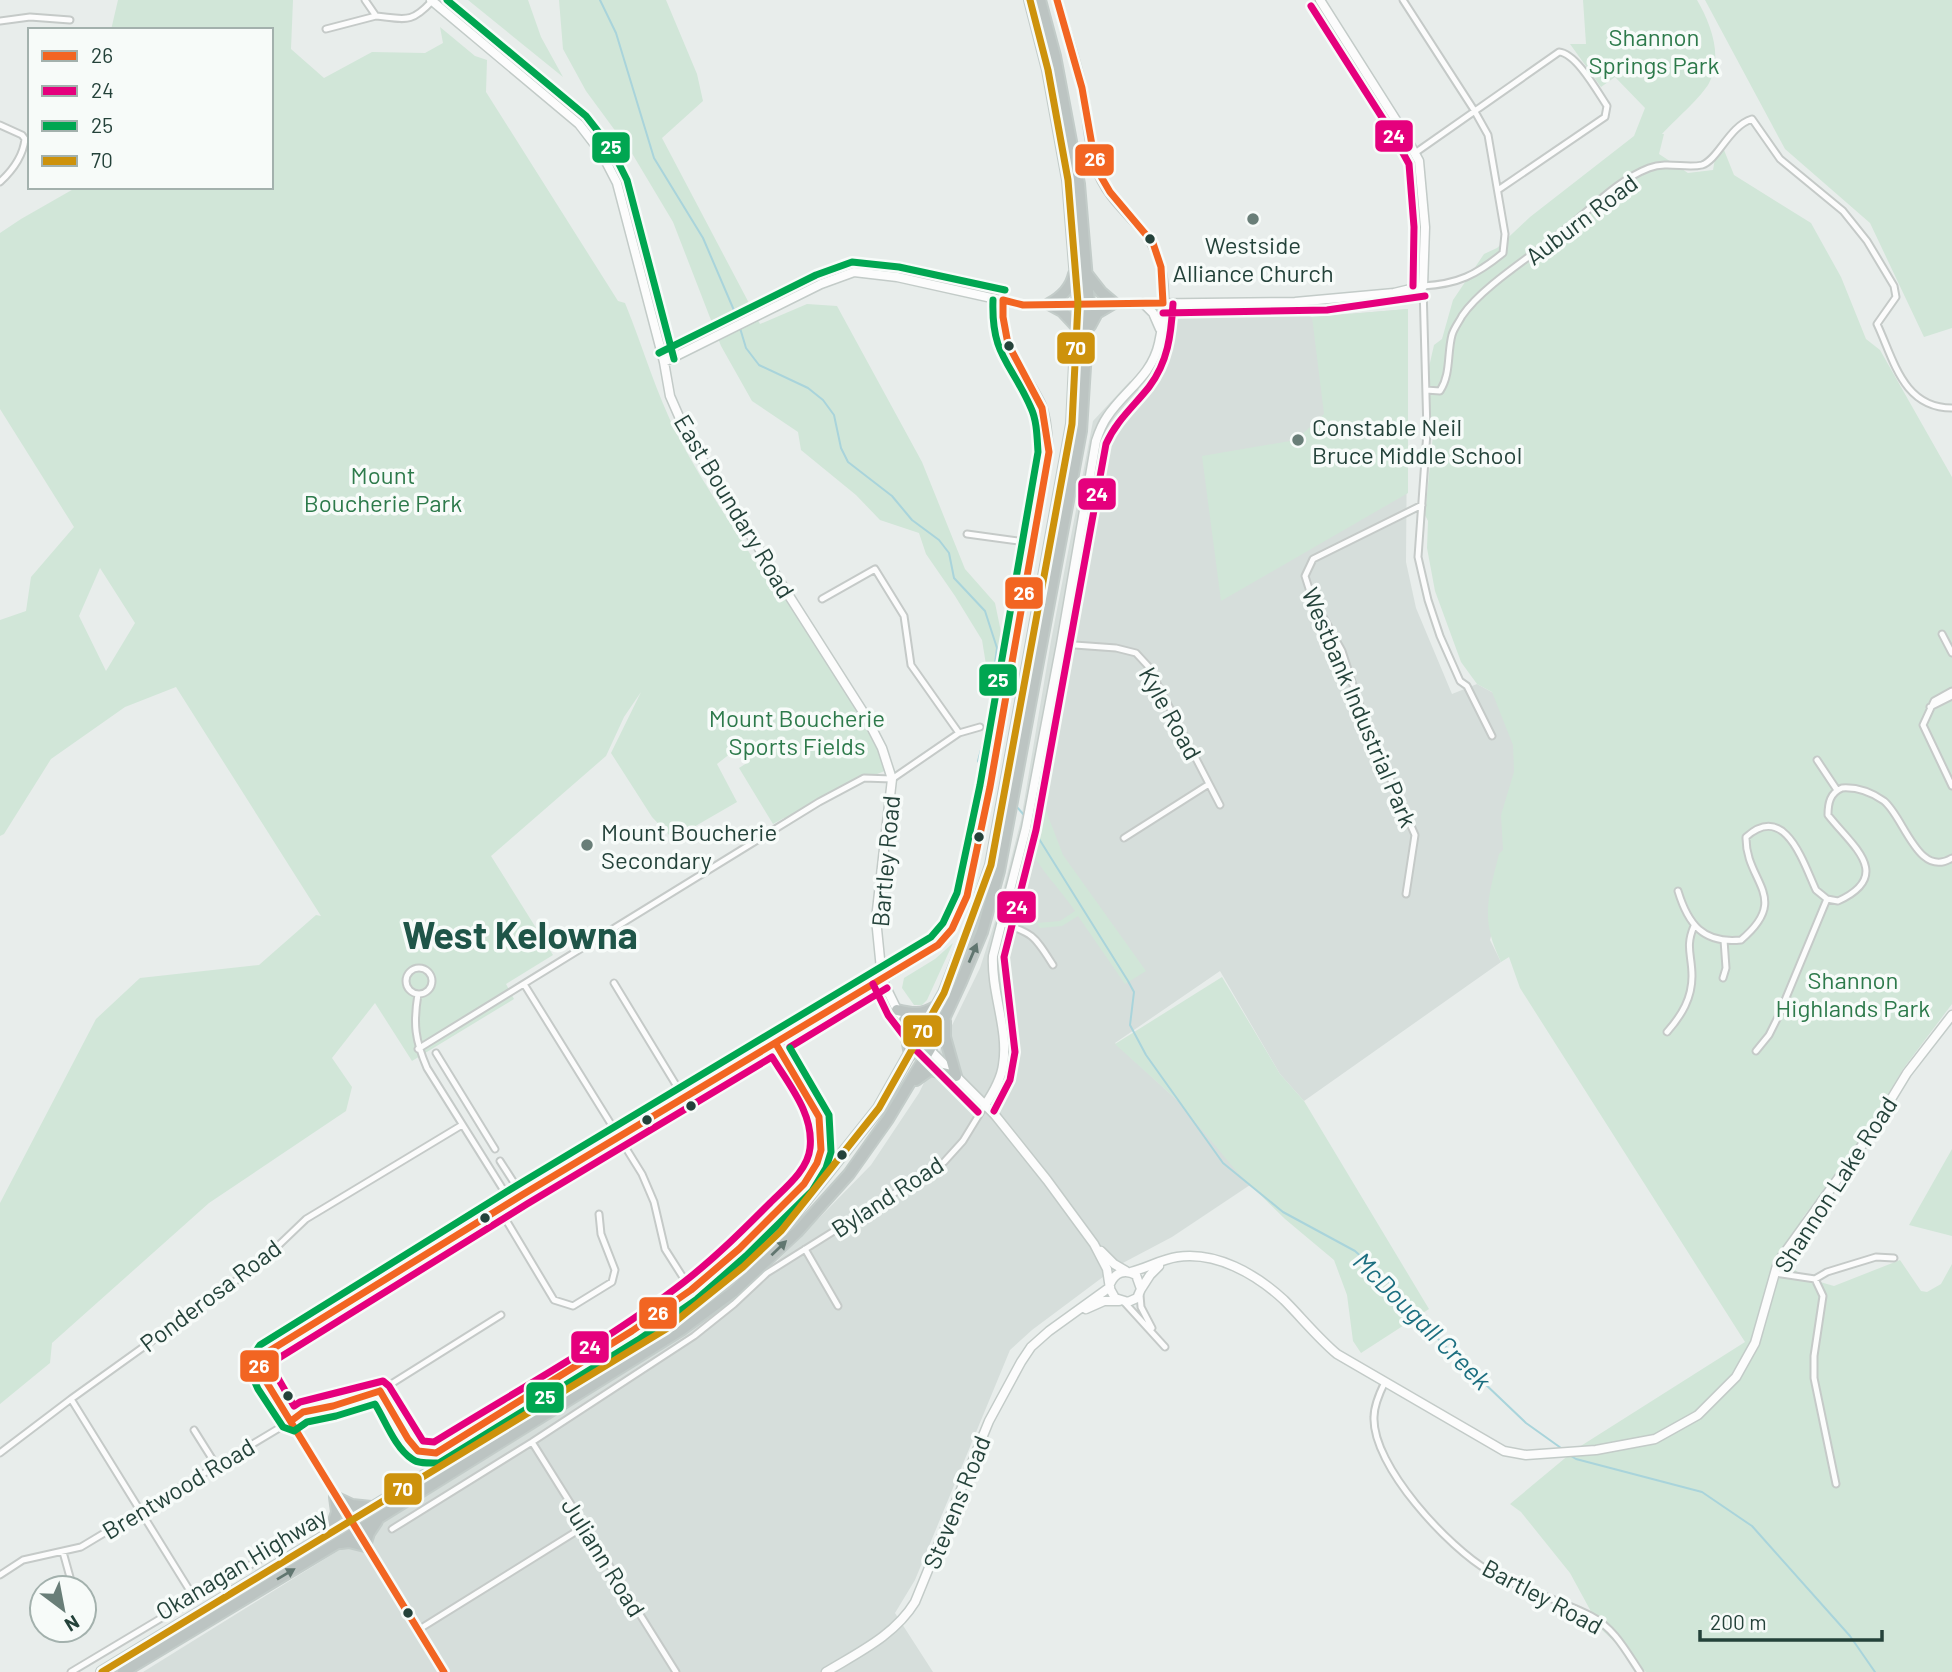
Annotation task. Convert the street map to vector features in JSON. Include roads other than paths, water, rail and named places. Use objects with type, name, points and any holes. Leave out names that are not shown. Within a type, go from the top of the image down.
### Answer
[{"type":"highway","name":"Okanagan Highway","points":[[102,1672],[666,1329],[743,1267],[781,1231],[879,1108],[910,1056],[938,1005],[970,927],[991,865],[1008,799],[1081,431],[1088,332],[1076,265],[1068,180],[1048,70],[1030,0]]},
{"type":"highway","name":"Okanagan Highway","points":[[123,1672],[356,1532],[681,1330],[733,1292],[797,1232],[849,1174],[930,1049],[982,932],[999,871],[1008,799],[1072,424],[1076,326],[1083,303],[1087,273],[1079,184],[1055,56],[1040,0]]},
{"type":"highway","points":[[1049,304],[1059,299],[1068,289],[1076,265]]},
{"type":"highway","points":[[1087,273],[1101,292],[1114,303],[1097,313],[1088,332]]},
{"type":"highway","points":[[1049,304],[1062,311],[1076,326]]},
{"type":"highway","points":[[897,1010],[924,1013],[938,1005]]},
{"type":"highway","points":[[902,1095],[930,1070],[956,1076],[945,1037],[945,1015]]},
{"type":"highway","points":[[904,1020],[910,1056]]},
{"type":"highway","points":[[335,1497],[352,1505],[374,1507]]},
{"type":"highway","points":[[330,1533],[337,1512],[335,1497]]},
{"type":"highway","points":[[338,1543],[349,1542],[365,1546],[378,1518]]},
{"type":"street","points":[[365,0],[376,16]]},
{"type":"street","points":[[326,29],[376,16],[409,19],[418,16],[431,0]]},
{"type":"street","name":"East Boundary Road","points":[[431,0],[579,124],[602,154],[617,183],[664,362],[670,396],[688,437],[865,715],[882,748],[892,779]]},
{"type":"street","name":"Byland Road","points":[[392,1529],[694,1336],[767,1273],[944,1162],[963,1141],[994,1091],[1004,1063],[1003,1034],[992,964],[1012,890],[1027,818],[1061,644],[1096,441],[1106,418],[1149,369],[1157,351],[1163,303],[1162,274],[1154,245],[1113,199],[1095,164],[1082,90],[1057,0]]},
{"type":"street","points":[[1320,0],[1419,161],[1425,227],[1423,286],[1427,432],[1418,557],[1428,600],[1460,681],[1467,686],[1492,736]]},
{"type":"street","points":[[664,362],[821,284],[854,272],[897,277],[1023,304],[1049,304],[1295,302],[1448,285],[1484,268],[1503,253],[1505,234],[1488,135],[1403,0]]},
{"type":"street","points":[[0,21],[30,17],[70,20]]},
{"type":"street","points":[[1415,153],[1559,52],[1566,52],[1574,59],[1607,106],[1605,117],[1498,190]]},
{"type":"street","name":"Auburn Road","points":[[1426,390],[1440,391],[1447,381],[1452,332],[1465,312],[1486,291],[1614,189],[1649,169],[1671,164],[1699,166],[1706,163],[1724,140],[1752,119],[1780,159],[1843,211],[1874,252],[1894,286],[1896,297],[1877,324],[1906,388],[1921,400],[1943,408],[1952,408]]},
{"type":"street","points":[[0,125],[27,139],[18,161],[0,182]]},
{"type":"street","points":[[444,1672],[356,1532],[267,1383],[259,1365],[266,1353],[522,1195],[882,979],[937,945],[953,929],[967,896],[991,778],[1035,543],[1049,452],[1042,405],[1010,354],[1006,342],[1002,316],[1003,300]]},
{"type":"street","points":[[1143,303],[1153,313],[1161,332]]},
{"type":"street","name":"Westbank Industrial Park","points":[[1406,894],[1415,835],[1364,719],[1342,651],[1311,595],[1305,576],[1313,559],[1422,505]]},
{"type":"street","points":[[967,534],[1035,543]]},
{"type":"street","points":[[822,599],[875,569],[904,616],[911,665],[958,733]]},
{"type":"street","points":[[1942,634],[1952,653]]},
{"type":"street","name":"Kyle Road","points":[[1061,644],[1116,648],[1136,653],[1148,666],[1220,806]]},
{"type":"street","points":[[1952,693],[1934,701],[1923,724],[1952,786]]},
{"type":"street","points":[[418,1049],[850,784],[864,778],[892,779],[958,733],[980,727]]},
{"type":"street","points":[[1816,760],[1837,790]]},
{"type":"street","name":"Bartley Road","points":[[892,779],[876,919],[882,979],[897,1010],[919,1039],[985,1105],[1048,1180],[1094,1244],[1107,1269],[1110,1285]]},
{"type":"street","points":[[1124,838],[1209,784]]},
{"type":"street","points":[[1678,891],[1685,913],[1694,926],[1718,940],[1741,940],[1762,916],[1766,902],[1746,847],[1746,837],[1755,829],[1773,827],[1781,830],[1790,839],[1816,890],[1827,899],[1838,901],[1858,891],[1866,873],[1865,861],[1861,851],[1828,815],[1828,804],[1837,790],[1853,787],[1885,802],[1897,816],[1920,855],[1929,861],[1940,863],[1952,858]]},
{"type":"street","points":[[1756,1051],[1769,1035],[1778,1017],[1827,899]]},
{"type":"street","points":[[1001,923],[1026,931],[1037,940],[1053,965]]},
{"type":"street","points":[[1667,1031],[1686,1007],[1691,990],[1692,974],[1688,947],[1694,926]]},
{"type":"street","points":[[1723,978],[1726,968],[1724,940]]},
{"type":"street","points":[[421,967],[428,971],[432,984],[426,991],[418,994],[410,991],[405,979],[408,972],[421,967]]},
{"type":"street","points":[[614,983],[684,1098]]},
{"type":"street","points":[[524,984],[642,1174],[654,1202],[666,1250],[691,1290]]},
{"type":"street","points":[[418,994],[414,1022],[418,1049],[427,1068],[511,1202]]},
{"type":"street","name":"Shannon Lake Road","points":[[1129,1272],[1175,1257],[1203,1256],[1228,1263],[1283,1299],[1315,1336],[1337,1354],[1504,1451],[1526,1455],[1596,1450],[1655,1439],[1698,1415],[1736,1377],[1755,1343],[1778,1262],[1868,1137],[1907,1073],[1952,1015]]},
{"type":"street","points":[[380,1391],[418,1451],[436,1453],[632,1331],[691,1290],[769,1221],[804,1184],[817,1163],[822,1140],[819,1117],[776,1044]]},
{"type":"street","points":[[436,1053],[495,1149]]},
{"type":"street","name":"Ponderosa Road","points":[[0,1453],[259,1265],[306,1219],[461,1123],[472,1111]]},
{"type":"street","points":[[500,1161],[522,1195]]},
{"type":"street","points":[[500,1210],[554,1300],[573,1306],[611,1282],[615,1270],[601,1234],[599,1214]]},
{"type":"street","name":"Bartley Road","points":[[1094,1244],[1114,1264],[1129,1272]]},
{"type":"street","points":[[805,1249],[838,1306]]},
{"type":"street","points":[[1775,1273],[1815,1279],[1827,1272],[1876,1257],[1894,1258]]},
{"type":"street","points":[[1121,1302],[1133,1301],[1150,1275],[1163,1262]]},
{"type":"street","points":[[1155,1334],[1141,1307],[1139,1279],[1129,1272],[1116,1275],[1110,1285],[1112,1294],[1155,1334],[1165,1347]]},
{"type":"street","points":[[1815,1279],[1823,1296],[1814,1356],[1814,1378],[1836,1484]]},
{"type":"street","name":"Stevens Road","points":[[827,1672],[887,1634],[906,1616],[920,1590],[989,1421],[1021,1362],[1031,1347],[1110,1285]]},
{"type":"street","name":"Stevens Road","points":[[1071,1316],[1104,1301],[1121,1302]]},
{"type":"street","name":"Brentwood Road","points":[[0,1575],[23,1560],[81,1547],[303,1412],[333,1406],[380,1391],[500,1315]]},
{"type":"street","name":"Bartley Road","points":[[1385,1382],[1379,1394],[1374,1417],[1376,1436],[1404,1490],[1428,1518],[1457,1548],[1487,1570],[1519,1587],[1591,1616],[1618,1639],[1640,1672]]},
{"type":"street","points":[[71,1399],[195,1599]]},
{"type":"street","points":[[194,1430],[216,1465]]},
{"type":"street","name":"Juliann Road","points":[[532,1442],[676,1672]]},
{"type":"street","points":[[71,1672],[302,1534],[319,1517]]},
{"type":"street","points":[[418,1630],[585,1526]]},
{"type":"street","points":[[63,1552],[69,1574]]},
{"type":"waterway","name":"McDougall Creek","points":[[600,0],[616,33],[654,158],[703,238],[739,322]]},
{"type":"waterway","name":"McDougall Creek","points":[[740,328],[746,348],[759,365],[808,388],[823,400],[834,415],[841,448],[848,462],[892,496],[912,520],[939,540],[949,553],[954,578],[985,611],[997,648],[986,731],[978,761],[987,778]]},
{"type":"waterway","name":"McDougall Creek","points":[[1016,806],[1024,815]]},
{"type":"waterway","name":"McDougall Creek","points":[[1031,826],[1134,992],[1130,1025],[1146,1055],[1223,1163],[1283,1212],[1355,1251],[1387,1280],[1440,1341],[1526,1423],[1561,1448]]},
{"type":"waterway","name":"McDougall Creek","points":[[1571,1456],[1702,1492],[1752,1526],[1850,1636],[1875,1672]]},
{"type":"place","name":"Westside Alliance Church","points":[[1253,219]]},
{"type":"place","name":"Constable Neil Bruce Middle School","points":[[1298,440]]},
{"type":"place","name":"Mount Boucherie Secondary","points":[[587,845]]},
{"type":"district","name":"West Kelowna","points":[[520,934]]},
{"type":"park label","name":"Shannon Springs Park","points":[[1654,50]]},
{"type":"park label","name":"Mount Boucherie Park","points":[[383,488]]},
{"type":"park label","name":"Mount Boucherie Sports Fields","points":[[797,731]]},
{"type":"park label","name":"Shannon Highlands Park","points":[[1853,993]]}]
